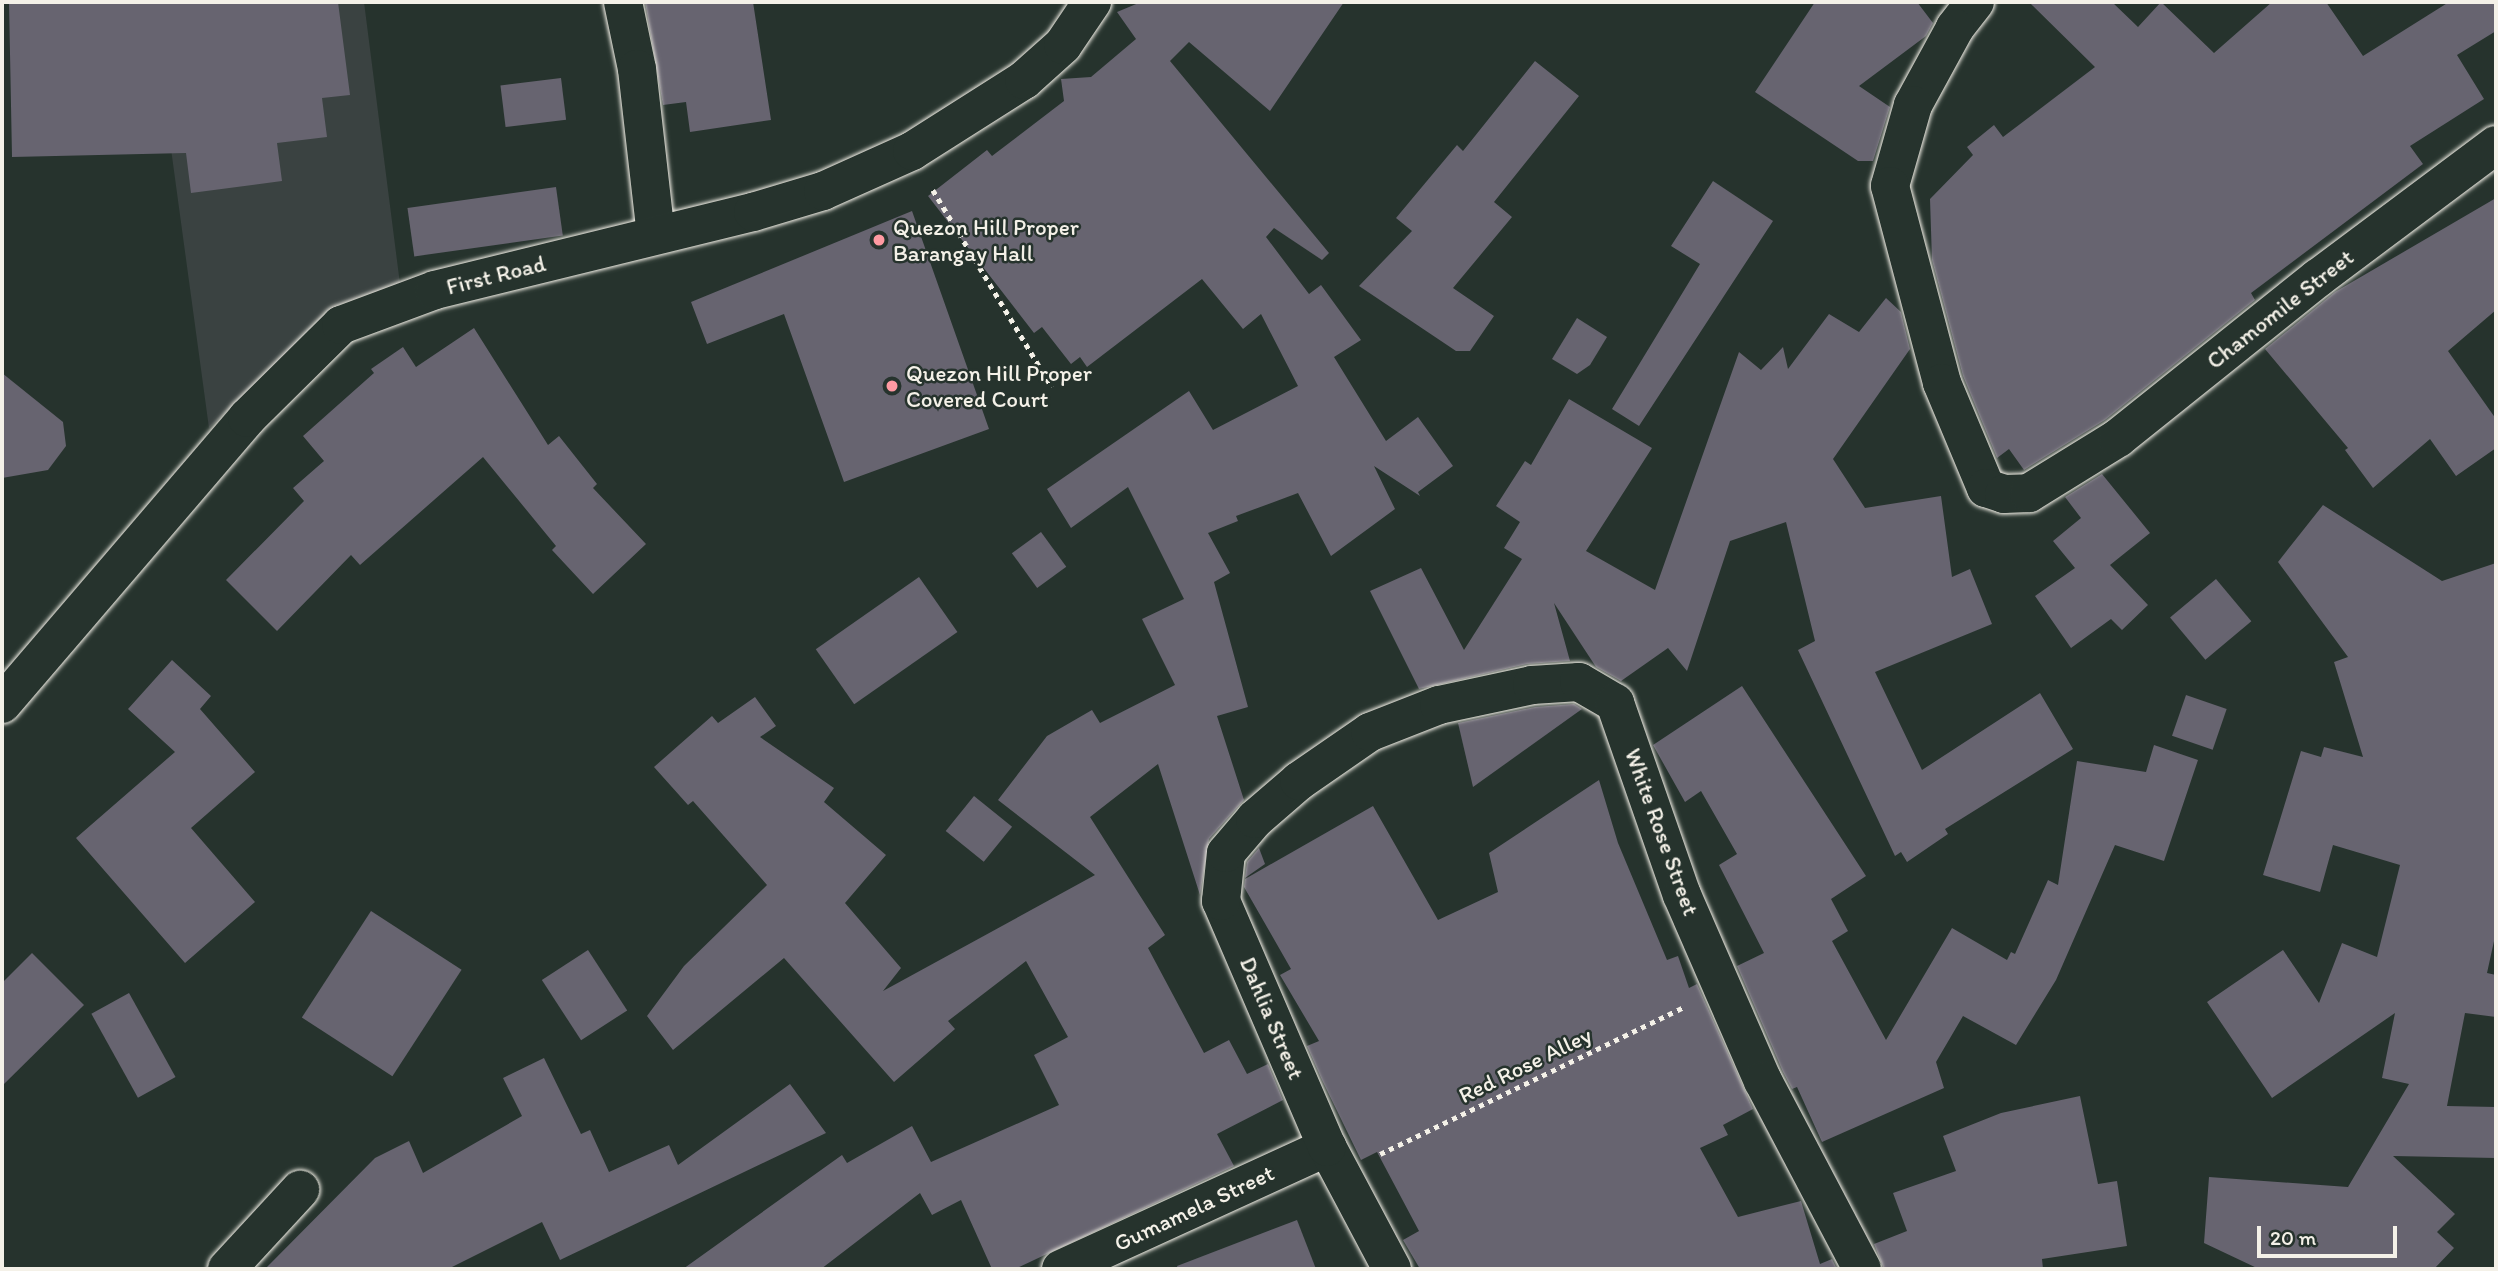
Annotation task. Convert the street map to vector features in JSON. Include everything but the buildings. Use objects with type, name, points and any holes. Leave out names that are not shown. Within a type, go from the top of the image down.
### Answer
[{"type":"street","points":[[623,2],[637,69],[656,235]]},
{"type":"street","name":"First Road","points":[[2,704],[247,418],[341,325],[435,290],[823,191],[912,151],[1024,80],[1063,45],[1092,2]]},
{"type":"street","name":"Chamomile Street","points":[[1975,2],[1955,28],[1913,106],[1890,186],[1942,383],[1986,488],[2004,494],[2029,493],[2119,438],[2318,278],[2496,145]]},
{"type":"street","name":"White Rose Street","points":[[1299,781],[1370,732],[1439,705],[1532,685],[1579,682],[1615,703],[1682,895],[1763,1081],[1862,1269]]},
{"type":"street","name":"Dahlia Street","points":[[1299,781],[1255,819],[1226,853],[1221,901],[1335,1160],[1392,1269]]},
{"type":"street","name":"Gumamela Street","points":[[1061,1269],[1335,1160]]},
{"type":"street","points":[[227,1269],[300,1190]]},
{"type":"path","points":[[931,186],[1052,387]]},
{"type":"path","name":"Red Rose Alley","points":[[1335,1160],[1723,988]]},
{"type":"shaded area","points":[[151,2],[364,2],[400,284],[338,305],[209,428]]},
{"type":"place","name":"Quezon Hill Proper Barangay Hall","points":[[879,240]]},
{"type":"place","name":"Quezon Hill Proper Covered Court","points":[[892,386]]}]
